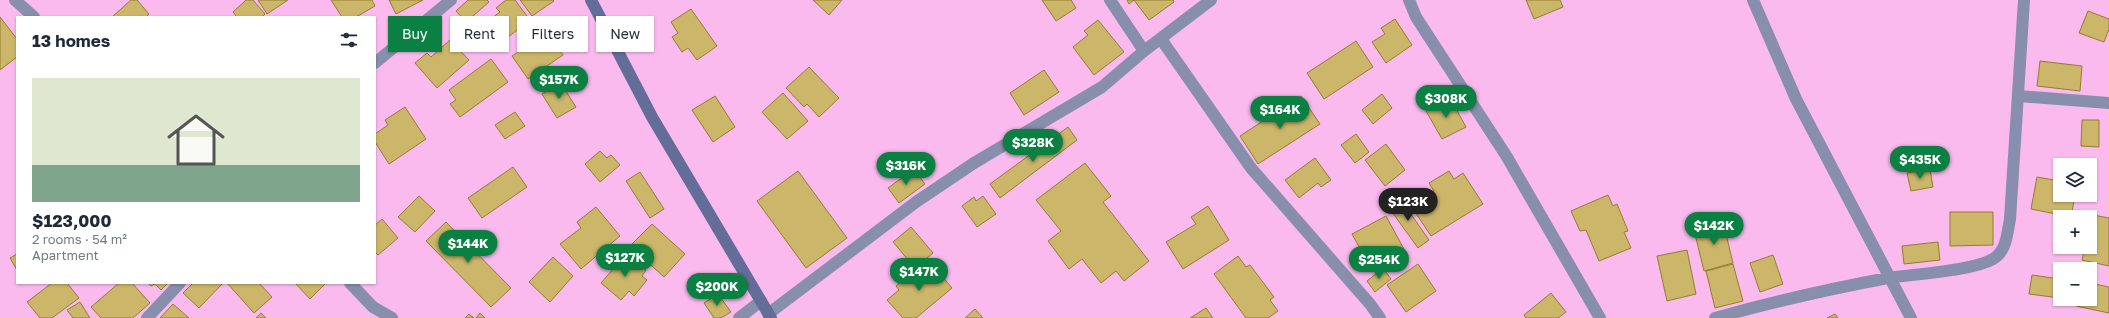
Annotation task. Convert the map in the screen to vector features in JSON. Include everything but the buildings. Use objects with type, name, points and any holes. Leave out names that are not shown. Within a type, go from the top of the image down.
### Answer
[{"type":"street","points":[[15,0],[33,16]]},
{"type":"street","points":[[376,63],[451,0]]},
{"type":"street","points":[[591,0],[652,116],[770,316],[916,202],[974,163],[1102,87],[1144,51],[1210,0]]},
{"type":"street","points":[[1110,0],[1144,51]]},
{"type":"street","points":[[1409,0],[1416,16],[1507,157],[1600,318]]},
{"type":"street","points":[[1753,0],[1796,99],[1888,278],[1911,318]]},
{"type":"street","points":[[1715,318],[1788,298],[1888,278],[1970,266],[1993,259],[2004,246],[2010,219],[2024,0]]},
{"type":"street","points":[[1161,39],[1251,168],[1370,304],[1380,318]]},
{"type":"street","points":[[2018,96],[2109,103]]},
{"type":"street","points":[[147,318],[179,284]]},
{"type":"street","points":[[351,284],[373,307],[392,318]]},
{"type":"street","points":[[739,318],[761,301]]}]
